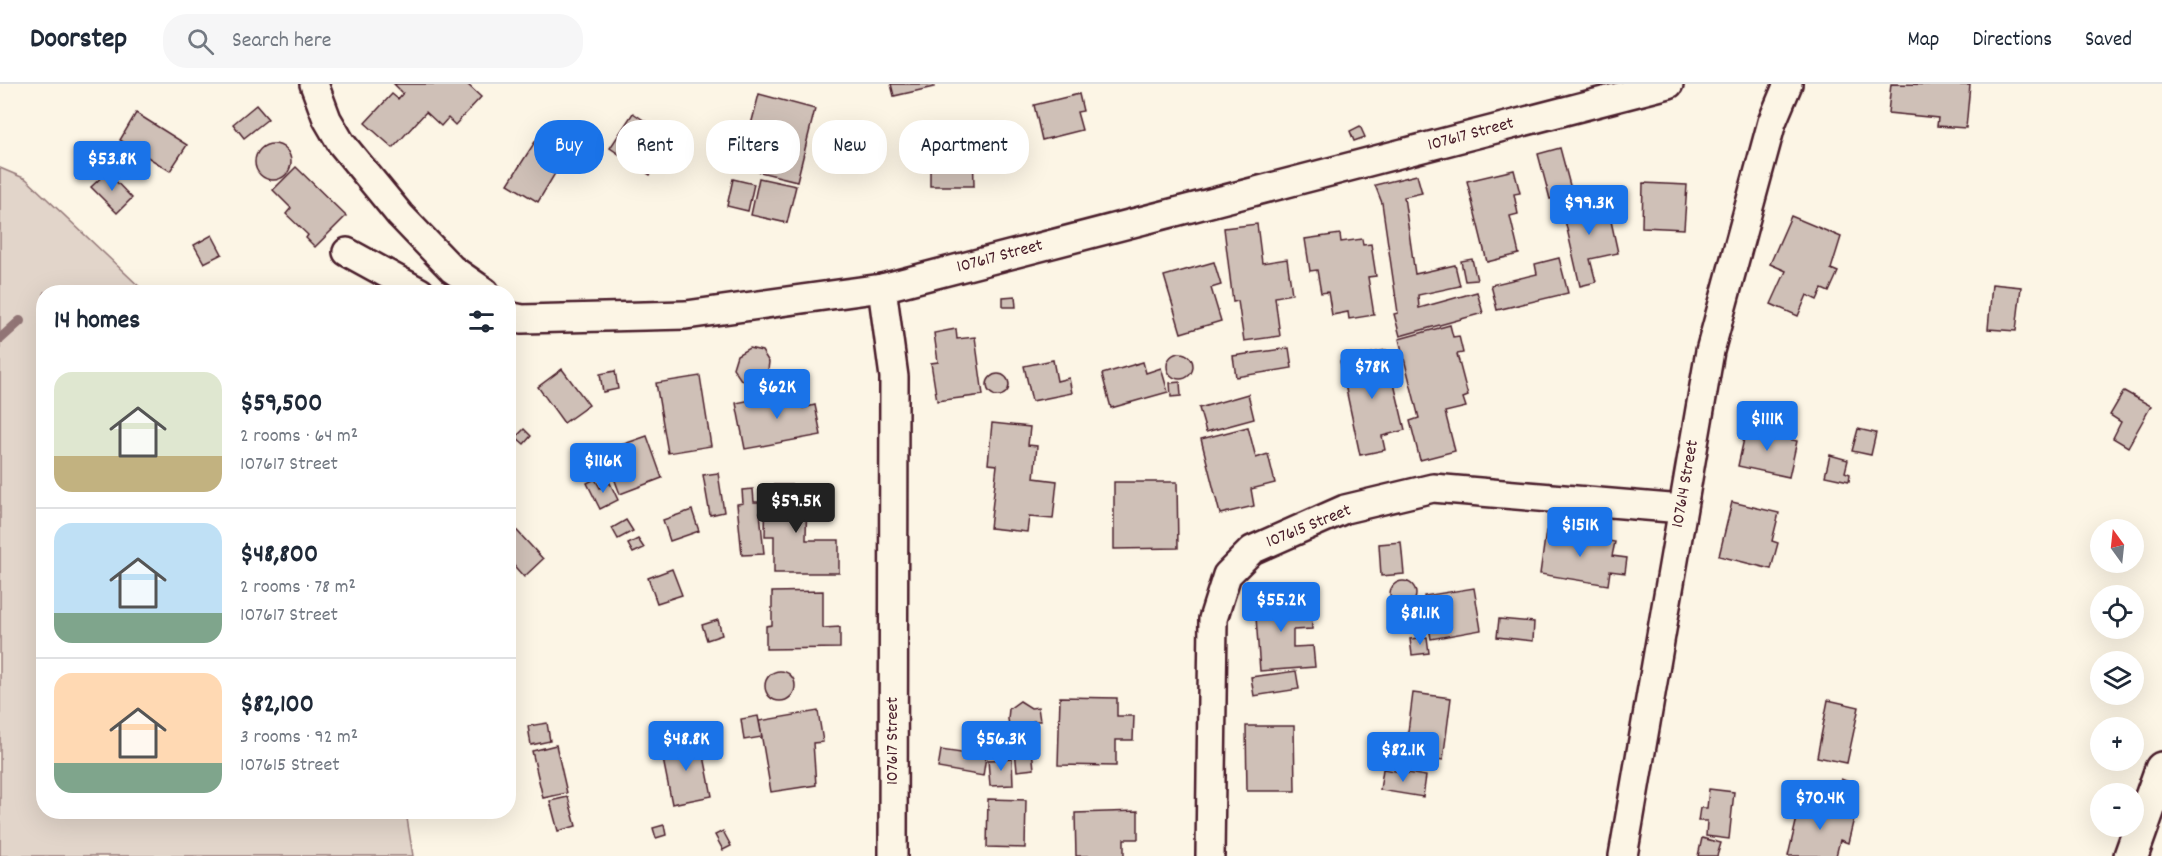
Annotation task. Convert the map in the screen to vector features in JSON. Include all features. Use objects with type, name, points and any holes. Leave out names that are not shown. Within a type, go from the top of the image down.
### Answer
[{"type":"main road","points":[[2131,856],[2162,770]]},
{"type":"street","points":[[314,84],[327,119],[341,143],[392,206],[452,269],[475,285]]},
{"type":"street","name":"107617 Street","points":[[892,856],[894,377],[882,288],[1669,84]]},
{"type":"street","name":"107614 Street","points":[[1623,856],[1710,351],[1772,122],[1788,84]]},
{"type":"street","points":[[346,252],[407,285]]},
{"type":"street","points":[[516,315],[686,315],[882,288]]},
{"type":"street","name":"107615 Street","points":[[1209,856],[1213,619],[1227,575],[1251,550],[1345,509],[1433,488],[1682,509]]},
{"type":"shaded area","points":[[0,168],[26,179],[138,285],[36,285],[36,819],[407,819],[413,856],[0,856]]},
{"type":"building","points":[[394,84],[467,84],[481,97],[455,125],[448,118],[441,126],[426,112],[393,148],[365,123],[392,94],[398,99],[403,93]]},
{"type":"building","points":[[891,84],[933,84],[934,87],[894,96]]},
{"type":"building","points":[[1891,84],[1970,85],[1966,128],[1937,126],[1938,118],[1888,113]]},
{"type":"building","points":[[759,94],[815,109],[800,169],[800,120],[752,120]]},
{"type":"building","points":[[1079,94],[1083,111],[1077,112],[1082,130],[1042,140],[1034,105]]},
{"type":"building","points":[[256,105],[268,119],[244,138],[233,124]]},
{"type":"building","points":[[136,113],[187,145],[170,171],[120,140]]},
{"type":"building","points":[[633,113],[643,120],[628,120]]},
{"type":"building","points":[[1360,126],[1365,137],[1354,141],[1350,131]]},
{"type":"building","points":[[616,139],[616,152],[610,148]]},
{"type":"building","points":[[534,143],[534,174],[555,174],[538,202],[508,184]]},
{"type":"building","points":[[273,144],[286,149],[291,162],[286,175],[273,180],[260,175],[255,162],[260,149]]},
{"type":"building","points":[[1560,148],[1572,193],[1550,199],[1538,154]]},
{"type":"building","points":[[296,167],[346,216],[315,247],[306,238],[308,235],[286,214],[291,208],[273,190]]},
{"type":"building","points":[[1514,170],[1520,193],[1514,194],[1518,214],[1510,216],[1519,254],[1487,262],[1467,181]]},
{"type":"building","points":[[107,172],[132,198],[117,213],[91,187]]},
{"type":"building","points":[[768,174],[799,174],[797,181]]},
{"type":"building","points":[[930,174],[974,174],[974,186],[930,186]]},
{"type":"building","points":[[1417,175],[1422,193],[1404,197],[1415,274],[1455,265],[1460,286],[1418,295],[1419,308],[1477,292],[1483,313],[1400,336],[1394,314],[1398,313],[1382,203],[1375,185]]},
{"type":"building","points":[[759,178],[796,186],[787,223],[751,215]]},
{"type":"building","points":[[733,179],[754,184],[748,211],[727,206]]},
{"type":"building","points":[[1643,183],[1687,185],[1684,229],[1642,227]]},
{"type":"building","points":[[1606,198],[1618,253],[1590,259],[1596,282],[1580,286],[1562,207]]},
{"type":"building","points":[[1791,216],[1841,237],[1831,269],[1838,272],[1829,292],[1822,289],[1817,300],[1807,295],[1798,316],[1771,304],[1786,271],[1770,264]]},
{"type":"building","points":[[1257,224],[1262,263],[1287,259],[1292,294],[1275,297],[1280,336],[1244,341],[1238,301],[1233,302],[1224,228]]},
{"type":"building","points":[[1340,234],[1341,242],[1362,239],[1363,245],[1371,244],[1376,276],[1368,277],[1374,315],[1349,319],[1348,312],[1332,315],[1328,292],[1321,293],[1317,270],[1310,271],[1305,239]]},
{"type":"building","points":[[212,235],[222,254],[204,263],[194,245]]},
{"type":"building","points":[[1559,258],[1568,293],[1497,310],[1491,285],[1537,274],[1535,264]]},
{"type":"building","points":[[1472,259],[1477,280],[1465,281],[1461,261]]},
{"type":"building","points":[[1214,262],[1221,285],[1211,288],[1221,321],[1181,333],[1164,276]]},
{"type":"building","points":[[1992,284],[2021,287],[2016,331],[1988,329]]},
{"type":"building","points":[[1015,296],[1016,307],[1003,307],[1003,297]]},
{"type":"building","points":[[1450,325],[1453,337],[1459,336],[1463,353],[1457,354],[1468,396],[1463,398],[1466,407],[1445,412],[1455,451],[1420,460],[1410,421],[1419,418],[1399,339]]},
{"type":"building","points":[[956,329],[957,339],[975,337],[983,395],[937,401],[931,363],[938,362],[934,333]]},
{"type":"building","points":[[749,348],[762,351],[769,362],[767,378],[755,385],[741,380],[733,368],[737,355]]},
{"type":"building","points":[[1289,348],[1292,368],[1236,377],[1233,356]]},
{"type":"building","points":[[1386,350],[1405,430],[1382,436],[1385,450],[1360,455],[1340,361]]},
{"type":"building","points":[[1180,353],[1189,357],[1193,366],[1189,375],[1180,379],[1171,375],[1167,366],[1171,357]]},
{"type":"building","points":[[1053,360],[1057,381],[1069,378],[1072,393],[1032,401],[1024,366]]},
{"type":"building","points":[[1143,362],[1146,373],[1161,368],[1168,392],[1111,408],[1102,374]]},
{"type":"building","points":[[562,369],[589,405],[564,423],[538,387]]},
{"type":"building","points":[[615,371],[618,389],[603,392],[600,374]]},
{"type":"building","points":[[998,374],[1006,377],[1009,385],[1006,393],[998,396],[990,393],[987,385],[990,377]]},
{"type":"building","points":[[700,376],[711,446],[668,453],[656,383]]},
{"type":"building","points":[[1180,382],[1181,396],[1171,397],[1170,383]]},
{"type":"building","points":[[800,390],[803,408],[815,405],[821,435],[745,449],[736,403]]},
{"type":"building","points":[[2124,391],[2151,406],[2128,447],[2113,438],[2121,422],[2110,415]]},
{"type":"building","points":[[1248,394],[1254,419],[1206,432],[1199,408]]},
{"type":"building","points":[[992,423],[1030,427],[1028,445],[1037,446],[1034,478],[1057,481],[1053,519],[1029,517],[1027,532],[990,528],[997,465],[988,464]]},
{"type":"building","points":[[1747,425],[1768,429],[1767,434],[1797,441],[1789,477],[1738,466]]},
{"type":"building","points":[[1248,427],[1256,458],[1268,454],[1275,483],[1251,489],[1254,506],[1220,514],[1201,439]]},
{"type":"building","points":[[524,429],[531,436],[524,444],[516,437]]},
{"type":"building","points":[[1858,429],[1876,433],[1871,455],[1852,451]]},
{"type":"building","points":[[647,436],[662,478],[620,494],[604,451]]},
{"type":"building","points":[[1830,455],[1848,460],[1845,472],[1850,474],[1849,481],[1825,476]]},
{"type":"building","points":[[718,473],[724,512],[710,515],[703,475]]},
{"type":"building","points":[[595,479],[600,488],[610,483],[618,500],[600,509],[587,483]]},
{"type":"building","points":[[1114,482],[1177,482],[1178,548],[1114,549]]},
{"type":"building","points":[[766,485],[807,485],[806,540],[839,540],[839,573],[774,573],[774,536],[765,536]]},
{"type":"building","points":[[753,489],[754,502],[759,502],[764,554],[742,555],[737,504],[743,503],[742,490]]},
{"type":"building","points":[[1732,502],[1779,513],[1772,541],[1778,543],[1771,569],[1719,556]]},
{"type":"building","points":[[692,510],[699,531],[670,541],[663,520]]},
{"type":"building","points":[[626,520],[633,531],[618,539],[612,528]]},
{"type":"building","points":[[516,530],[543,559],[524,577],[516,568]]},
{"type":"building","points":[[1546,531],[1615,542],[1612,556],[1627,558],[1625,573],[1610,571],[1608,585],[1540,574]]},
{"type":"building","points":[[638,539],[644,548],[633,553],[628,544]]},
{"type":"building","points":[[1401,542],[1404,574],[1381,576],[1379,544]]},
{"type":"building","points":[[672,569],[682,595],[657,603],[648,578]]},
{"type":"building","points":[[1403,581],[1412,585],[1416,594],[1412,603],[1403,607],[1394,603],[1390,594],[1394,585]]},
{"type":"building","points":[[1474,588],[1481,630],[1431,639],[1424,596]]},
{"type":"building","points":[[1283,589],[1284,608],[1311,606],[1312,629],[1293,630],[1293,647],[1313,646],[1315,667],[1260,671],[1254,591]]},
{"type":"building","points":[[823,591],[823,628],[840,627],[840,648],[766,649],[766,626],[772,625],[772,592]]},
{"type":"building","points":[[1499,619],[1534,622],[1533,641],[1497,637]]},
{"type":"building","points":[[718,620],[722,635],[707,640],[702,625]]},
{"type":"building","points":[[1427,637],[1429,653],[1412,655],[1410,639]]},
{"type":"building","points":[[780,671],[791,675],[795,686],[791,697],[780,701],[769,697],[765,686],[769,675]]},
{"type":"building","points":[[1296,671],[1299,689],[1254,696],[1251,677]]},
{"type":"building","points":[[1413,693],[1451,698],[1443,760],[1405,755]]},
{"type":"building","points":[[1060,697],[1117,698],[1117,716],[1134,716],[1133,740],[1116,740],[1116,766],[1058,765]]},
{"type":"building","points":[[1828,700],[1859,707],[1847,763],[1817,757]]},
{"type":"building","points":[[1020,701],[1031,708],[1038,707],[1040,721],[1033,721],[1030,737],[1021,743],[1011,737],[1008,719],[1009,709]]},
{"type":"building","points":[[818,711],[823,742],[813,743],[816,785],[771,792],[759,721]]},
{"type":"building","points":[[758,716],[762,737],[744,740],[741,719]]},
{"type":"building","points":[[547,723],[550,741],[531,745],[528,726]]},
{"type":"building","points":[[1246,726],[1294,726],[1295,791],[1247,791]]},
{"type":"building","points":[[972,734],[989,737],[983,776],[938,768],[941,750],[968,754]]},
{"type":"building","points":[[701,741],[712,796],[672,804],[661,749]]},
{"type":"building","points":[[556,745],[567,793],[543,798],[532,751]]},
{"type":"building","points":[[1032,749],[1034,769],[1017,771],[1015,750]]},
{"type":"building","points":[[1012,759],[1013,785],[990,786],[988,760]]},
{"type":"building","points":[[1383,769],[1426,776],[1423,797],[1380,790]]},
{"type":"building","points":[[1841,779],[1851,783],[1845,796],[1836,792]]},
{"type":"building","points":[[1709,789],[1734,792],[1729,839],[1706,836],[1707,821],[1698,821],[1700,808],[1707,808]]},
{"type":"building","points":[[568,797],[576,826],[558,831],[550,801]]},
{"type":"building","points":[[988,799],[1026,800],[1025,848],[987,847]]},
{"type":"building","points":[[1801,801],[1855,814],[1848,843],[1840,840],[1836,856],[1788,856]]},
{"type":"building","points":[[1138,811],[1138,839],[1124,839],[1124,856],[1076,856],[1075,813]]},
{"type":"building","points":[[664,825],[666,835],[656,838],[653,828]]},
{"type":"building","points":[[723,831],[731,846],[723,850],[715,835]]},
{"type":"building","points":[[1702,838],[1721,843],[1717,856],[1698,856]]},
{"type":"waterway","points":[[0,339],[20,321]]}]
